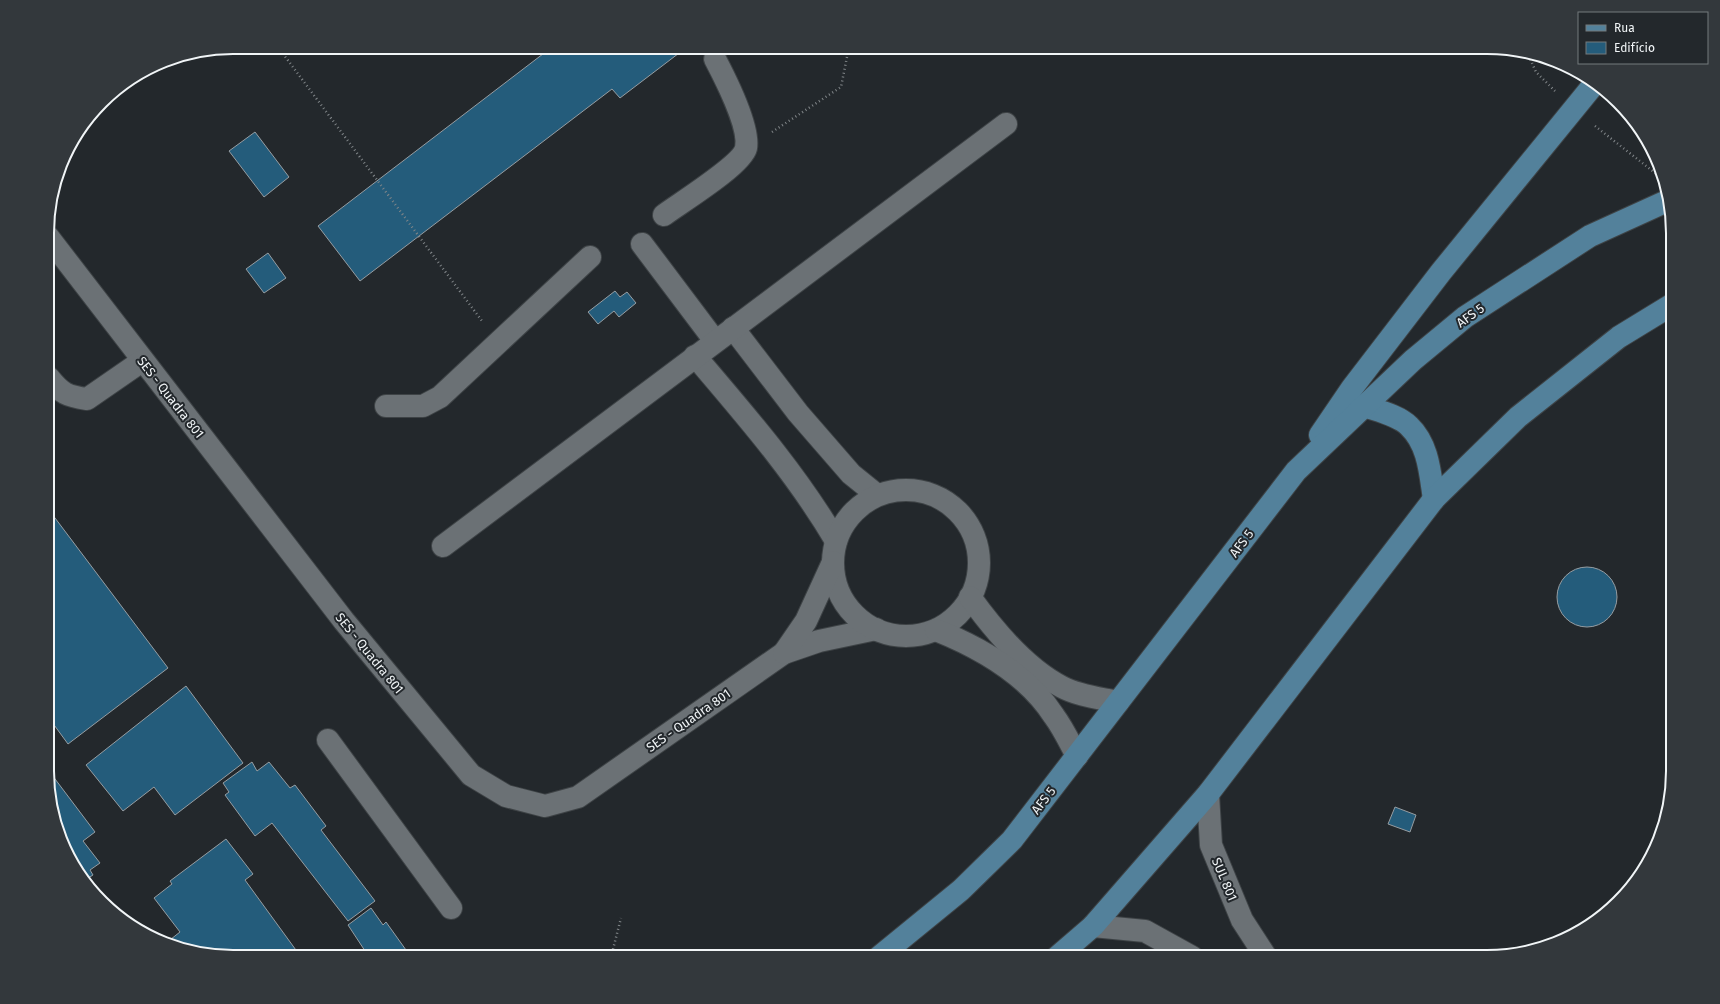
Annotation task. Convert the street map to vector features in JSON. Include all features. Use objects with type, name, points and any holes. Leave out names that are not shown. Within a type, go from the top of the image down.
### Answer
[{"type":"main road","points":[[1296,471],[1352,388],[1440,272],[1591,88]]},
{"type":"main road","name":"AFS 5","points":[[888,950],[961,890],[1012,840],[1296,471],[1413,360],[1465,317],[1590,236],[1663,202]]},
{"type":"main road","points":[[1065,950],[1093,926],[1208,794],[1434,499],[1518,417],[1619,337],[1666,308]]},
{"type":"main road","points":[[1364,406],[1390,415],[1409,426],[1422,444],[1429,463],[1434,499]]},
{"type":"street","points":[[664,215],[736,163],[746,149],[746,134],[729,87],[715,59]]},
{"type":"street","points":[[443,546],[1006,124]]},
{"type":"street","points":[[642,244],[715,341]]},
{"type":"street","name":"SES - Quadra 801","points":[[54,245],[344,622],[471,775],[506,796],[545,806],[578,797],[784,654],[819,641],[876,629]]},
{"type":"street","points":[[386,406],[422,406],[440,397],[590,257]]},
{"type":"street","points":[[733,328],[798,413],[846,468],[877,495]]},
{"type":"street","points":[[695,356],[773,448],[815,504],[834,552],[836,586],[847,607],[864,623],[884,633],[907,637],[929,633],[936,630],[962,640],[994,659],[1062,687],[1081,694],[1118,702]]},
{"type":"street","points":[[54,385],[58,390],[68,396],[87,399],[142,361]]},
{"type":"street","name":"SES - Quadra 801","points":[[784,654],[806,621],[845,522],[859,506],[877,495],[898,489],[922,490],[945,499],[963,515],[976,537],[980,560],[977,585],[970,597],[949,622],[936,630]]},
{"type":"street","points":[[970,597],[1000,635],[1025,671],[1031,687],[1054,715],[1077,756]]},
{"type":"street","points":[[328,740],[451,908]]},
{"type":"street","name":"SUL 801","points":[[1208,794],[1211,845],[1242,920],[1261,950]]},
{"type":"street","points":[[1093,926],[1146,931],[1180,950]]},
{"type":"path","points":[[283,54],[498,343]]},
{"type":"path","points":[[746,149],[841,88],[848,54]]},
{"type":"path","points":[[613,950],[621,918]]},
{"type":"building","points":[[543,54],[678,54],[620,98],[612,89],[360,281],[318,226]]},
{"type":"building","points":[[255,132],[289,177],[264,197],[229,151]]},
{"type":"building","points":[[268,253],[286,278],[264,293],[246,269]]},
{"type":"building","points":[[615,291],[620,297],[627,292],[636,303],[619,317],[614,311],[598,324],[588,312]]},
{"type":"building","points":[[54,517],[168,668],[68,744],[54,725]]},
{"type":"building","points":[[1581,567],[1593,567],[1604,572],[1612,580],[1617,591],[1615,609],[1604,622],[1593,627],[1581,627],[1570,622],[1562,614],[1557,603],[1557,591],[1562,580],[1570,572]]},
{"type":"building","points":[[186,686],[243,763],[175,815],[154,787],[123,811],[86,765]]},
{"type":"building","points":[[252,762],[257,771],[269,762],[290,788],[295,785],[326,826],[321,830],[375,901],[348,921],[272,823],[255,836],[225,795],[229,792],[223,783]]},
{"type":"building","points":[[54,778],[95,832],[83,841],[100,863],[90,870],[93,875],[89,877],[72,850],[57,806]]},
{"type":"building","points":[[1395,807],[1416,815],[1410,832],[1388,824]]},
{"type":"building","points":[[226,839],[253,874],[245,880],[296,950],[221,950],[198,947],[172,938],[180,932],[154,898],[172,884],[170,881]]},
{"type":"building","points":[[371,908],[383,925],[386,922],[406,950],[364,950],[348,925]]}]
